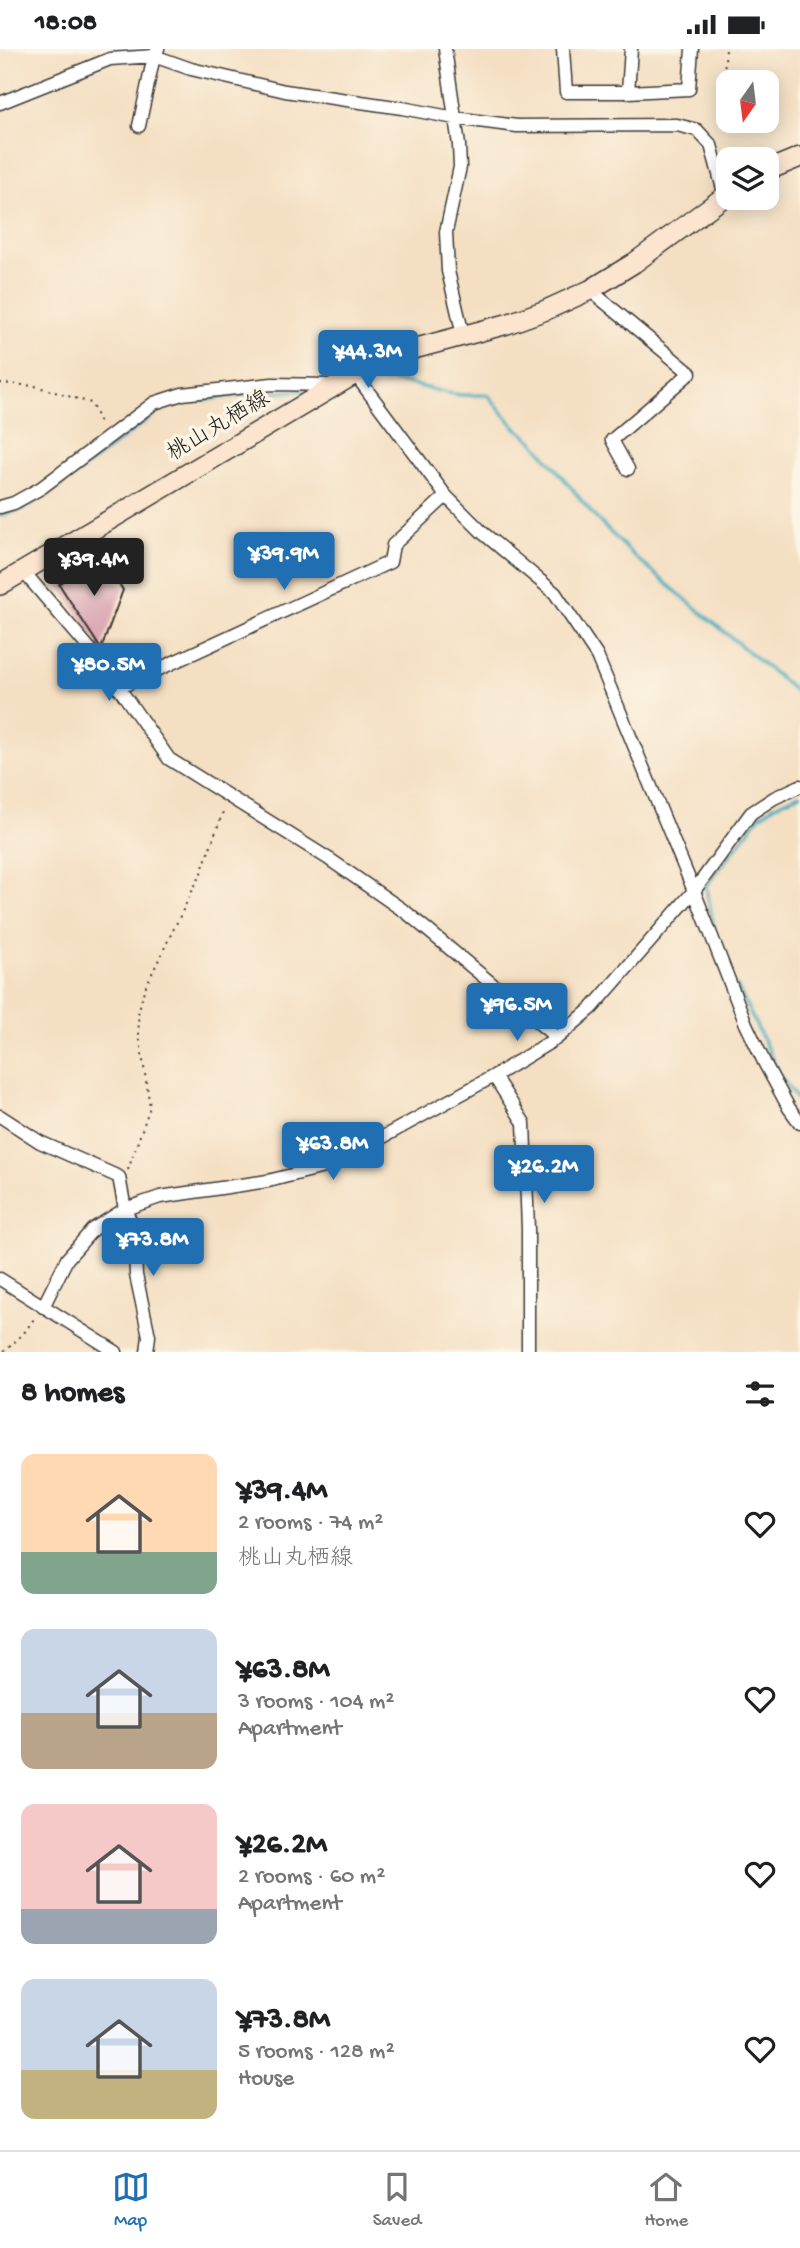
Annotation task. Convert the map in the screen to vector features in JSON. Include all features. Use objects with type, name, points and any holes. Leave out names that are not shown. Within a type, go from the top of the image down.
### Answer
[{"type":"main road","points":[[779,165],[800,156]]},
{"type":"main road","name":"桃山丸栖線","points":[[0,585],[355,374],[402,352],[508,324],[590,290],[634,263],[716,202]]},
{"type":"street","points":[[445,49],[460,166],[446,232],[449,271],[463,334]]},
{"type":"street","points":[[563,49],[566,92],[689,89],[692,49]]},
{"type":"street","points":[[628,92],[631,49]]},
{"type":"street","points":[[139,126],[156,53]]},
{"type":"street","points":[[0,103],[110,59],[156,53],[191,69],[285,91],[455,118],[517,126],[677,125],[697,130],[712,145],[716,159]]},
{"type":"street","points":[[590,290],[690,373],[612,440],[628,469]]},
{"type":"street","points":[[355,374],[446,496],[483,533],[555,593],[597,656],[746,1024],[771,1075],[800,1123]]},
{"type":"street","points":[[0,507],[14,503],[41,488],[154,403],[182,394],[272,384],[336,386]]},
{"type":"street","points":[[118,688],[390,562],[393,545],[446,496]]},
{"type":"street","points":[[23,571],[100,661],[169,759],[329,859],[407,913],[557,1038]]},
{"type":"street","points":[[43,1307],[67,1259],[93,1229],[125,1209],[160,1197],[268,1181],[332,1165],[494,1076],[557,1038],[592,1008],[694,891],[751,813],[800,786]]},
{"type":"street","points":[[494,1076],[524,1123],[528,1229],[528,1352]]},
{"type":"street","points":[[0,1116],[40,1142],[119,1177],[125,1209],[134,1229],[136,1275],[149,1336],[147,1352]]},
{"type":"street","points":[[0,1279],[116,1352]]},
{"type":"path","points":[[725,70],[726,49]]},
{"type":"path","points":[[0,383],[35,386],[91,403],[107,439]]},
{"type":"path","points":[[119,1177],[128,1171],[150,1107],[139,1034],[138,1014],[144,990],[201,873],[229,796]]},
{"type":"path","points":[[4,1352],[24,1333],[43,1307]]},
{"type":"building","points":[[102,558],[123,590],[101,649],[59,584]]},
{"type":"waterway","points":[[365,382],[387,381],[458,395],[488,395],[514,426],[534,442],[595,517],[636,558],[800,695]]},
{"type":"waterway","points":[[0,515],[23,509],[59,487],[165,406],[231,396],[306,390]]},
{"type":"waterway","points":[[714,927],[706,886],[760,816],[775,805],[800,794]]},
{"type":"waterway","points":[[737,986],[781,1077],[800,1104]]}]
